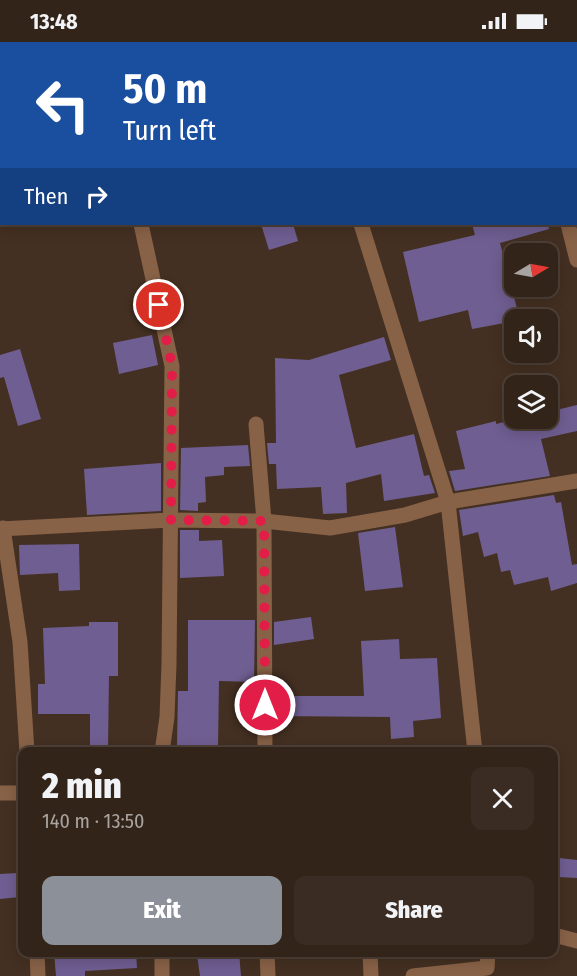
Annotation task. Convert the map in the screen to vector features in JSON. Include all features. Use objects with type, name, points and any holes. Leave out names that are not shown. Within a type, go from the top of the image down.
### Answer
[{"type":"street","points":[[141,225],[172,366],[168,696],[163,747]]},
{"type":"street","points":[[362,225],[448,502],[474,747]]},
{"type":"street","points":[[568,225],[577,260]]},
{"type":"street","points":[[256,424],[264,521],[265,747]]},
{"type":"street","points":[[27,747],[20,642],[2,529],[171,520],[264,521],[330,528],[405,515],[448,502],[577,481]]},
{"type":"street","points":[[0,793],[18,793]]},
{"type":"street","points":[[558,936],[577,941]]},
{"type":"street","points":[[37,957],[38,976]]},
{"type":"street","points":[[162,957],[162,976]]},
{"type":"street","points":[[267,957],[268,976]]},
{"type":"street","points":[[370,957],[371,976]]},
{"type":"street","points":[[413,976],[486,966]]},
{"type":"building","points":[[261,225],[293,225],[298,241],[269,250]]},
{"type":"building","points":[[472,225],[548,225],[549,229],[500,243],[504,258],[504,297],[514,297],[517,309],[504,309],[504,323],[472,329],[468,310],[419,322],[403,252],[475,235]]},
{"type":"building","points":[[152,335],[158,365],[119,374],[113,343]]},
{"type":"building","points":[[384,337],[391,360],[339,375],[356,448],[414,434],[424,476],[429,475],[435,493],[384,501],[381,474],[346,483],[347,513],[323,514],[321,487],[277,489],[276,464],[269,464],[267,443],[276,443],[275,358],[309,360]]},
{"type":"building","points":[[20,349],[41,419],[18,426],[4,377],[0,378],[0,355]]},
{"type":"building","points":[[577,405],[577,431],[541,439],[550,476],[455,491],[449,471],[465,469],[456,431],[496,421],[496,424],[504,422],[504,429],[558,429],[558,410]]},
{"type":"building","points":[[248,445],[250,466],[224,467],[224,475],[205,477],[206,502],[198,503],[198,511],[180,510],[181,448]]},
{"type":"building","points":[[161,463],[161,511],[87,515],[84,469]]},
{"type":"building","points":[[554,495],[556,503],[561,502],[572,565],[577,564],[577,583],[551,591],[548,577],[514,585],[510,570],[501,572],[497,553],[484,557],[478,532],[463,536],[459,510]]},
{"type":"building","points":[[395,527],[403,587],[365,591],[358,533]]},
{"type":"building","points":[[180,530],[199,530],[199,541],[222,540],[224,576],[180,578]]},
{"type":"building","points":[[79,544],[80,590],[59,591],[58,573],[20,575],[19,545]]},
{"type":"building","points":[[311,617],[314,639],[274,645],[274,622]]},
{"type":"building","points":[[188,620],[255,620],[254,682],[219,681],[218,746],[177,745],[178,691],[188,691]]},
{"type":"building","points":[[89,622],[118,622],[118,676],[109,676],[108,747],[90,747],[90,714],[38,714],[38,684],[45,684],[43,628],[89,626]]},
{"type":"building","points":[[399,639],[400,659],[437,658],[441,718],[413,721],[414,737],[391,739],[390,717],[275,716],[274,696],[364,696],[361,641]]},
{"type":"building","points":[[559,858],[577,860],[577,878],[558,877]]},
{"type":"building","points":[[18,873],[18,897],[0,899],[0,874]]},
{"type":"building","points":[[54,957],[136,957],[137,968],[85,971],[85,976],[56,976]]},
{"type":"building","points":[[197,957],[239,957],[241,976],[200,976]]},
{"type":"route","points":[[159,305],[172,366],[171,520],[264,521],[265,705]]}]
